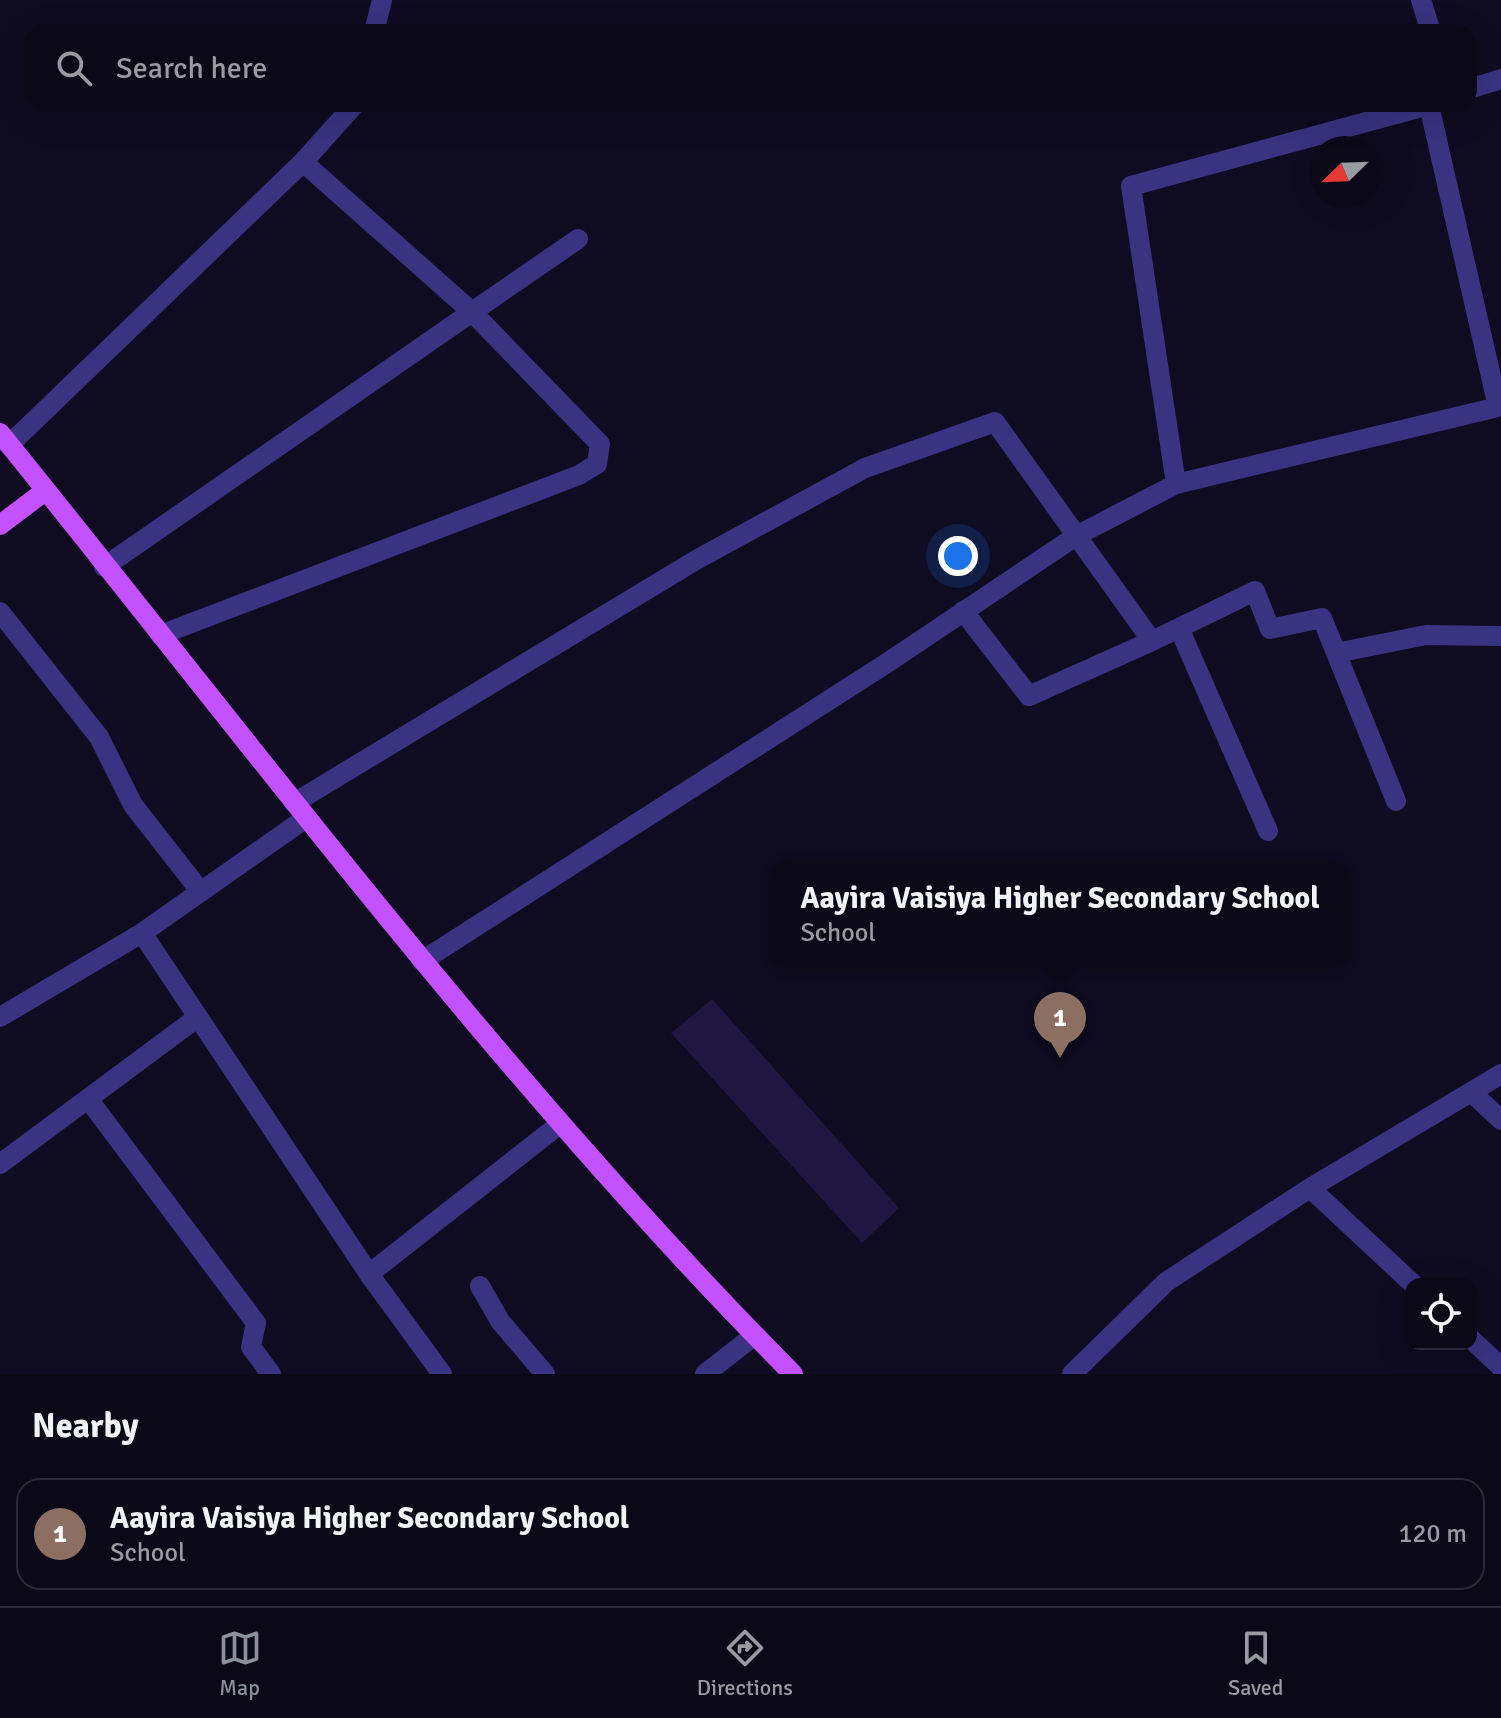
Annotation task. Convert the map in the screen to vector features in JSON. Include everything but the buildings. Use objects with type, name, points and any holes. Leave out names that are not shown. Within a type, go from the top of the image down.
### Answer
[{"type":"main road","points":[[4,439],[422,961],[560,1124],[793,1374]]},
{"type":"main road","points":[[0,525],[45,491]]},
{"type":"street","points":[[376,24],[382,0]]},
{"type":"street","points":[[1421,0],[1428,24]]},
{"type":"street","points":[[1477,86],[1501,79]]},
{"type":"street","points":[[4,439],[303,162],[348,112]]},
{"type":"street","points":[[1176,484],[1131,186],[1401,112]]},
{"type":"street","points":[[422,961],[1076,536],[1176,484],[1499,407],[1432,112]]},
{"type":"street","points":[[160,635],[579,475],[597,464],[600,444],[472,312],[303,162]]},
{"type":"street","points":[[104,567],[578,239]]},
{"type":"street","points":[[0,1017],[142,933],[201,892],[300,811],[696,560],[865,468],[995,422],[1152,641]]},
{"type":"street","points":[[963,611],[1029,696],[1255,591],[1270,629],[1322,618],[1396,801]]},
{"type":"street","points":[[0,612],[99,737],[133,805],[201,892]]},
{"type":"street","points":[[1179,628],[1268,831]]},
{"type":"street","points":[[1336,653],[1426,635],[1501,636]]},
{"type":"street","points":[[142,933],[369,1274],[442,1374]]},
{"type":"street","points":[[0,1164],[198,1017]]},
{"type":"street","points":[[1072,1374],[1166,1282],[1310,1188],[1501,1074]]},
{"type":"street","points":[[1471,1092],[1501,1120]]},
{"type":"street","points":[[89,1100],[256,1323],[251,1347],[271,1374]]},
{"type":"street","points":[[369,1274],[560,1124]]},
{"type":"street","points":[[1310,1188],[1407,1278]]},
{"type":"street","points":[[480,1286],[500,1321],[545,1374]]},
{"type":"street","points":[[705,1374],[755,1335]]},
{"type":"street","points":[[1477,1345],[1501,1367]]},
{"type":"place","name":"Aayira Vaisiya Higher Secondary School","points":[[1060,1058]]}]
